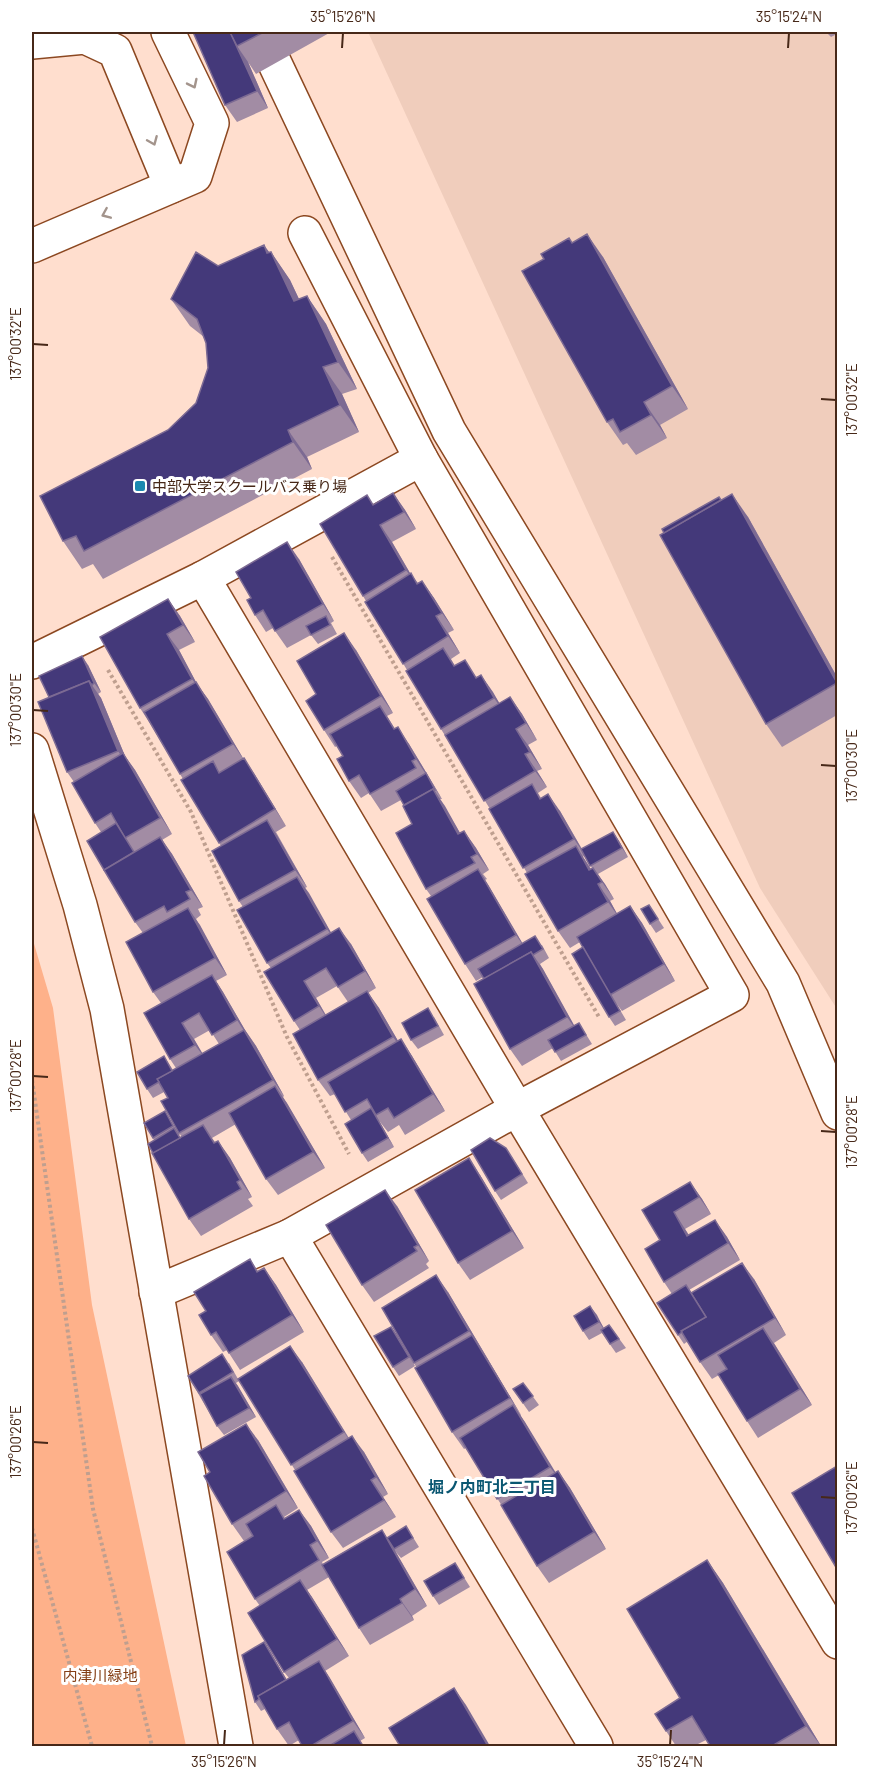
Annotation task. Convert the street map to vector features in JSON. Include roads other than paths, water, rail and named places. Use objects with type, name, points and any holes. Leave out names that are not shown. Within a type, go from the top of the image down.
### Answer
[{"type":"street","points":[[32,246],[195,176],[212,123],[168,32]]},
{"type":"street","points":[[260,32],[449,431],[783,983],[837,1113]]},
{"type":"street","points":[[32,42],[86,37],[110,41],[171,186]]},
{"type":"street","points":[[156,1292],[290,1236],[517,1109],[732,995],[421,459],[305,233]]},
{"type":"street","points":[[32,662],[203,578],[421,459]]},
{"type":"street","points":[[203,578],[517,1109],[837,1642]]},
{"type":"street","points":[[32,750],[80,905],[107,1009],[236,1746]]},
{"type":"street","points":[[290,1236],[596,1746]]},
{"type":"place","name":"中部大学スクールバス乗り場","points":[[140,486]]},
{"type":"district","name":"堀ノ内町北二丁目","points":[[492,1486]]},
{"type":"park label","name":"内津川緑地","points":[[100,1675]]}]
